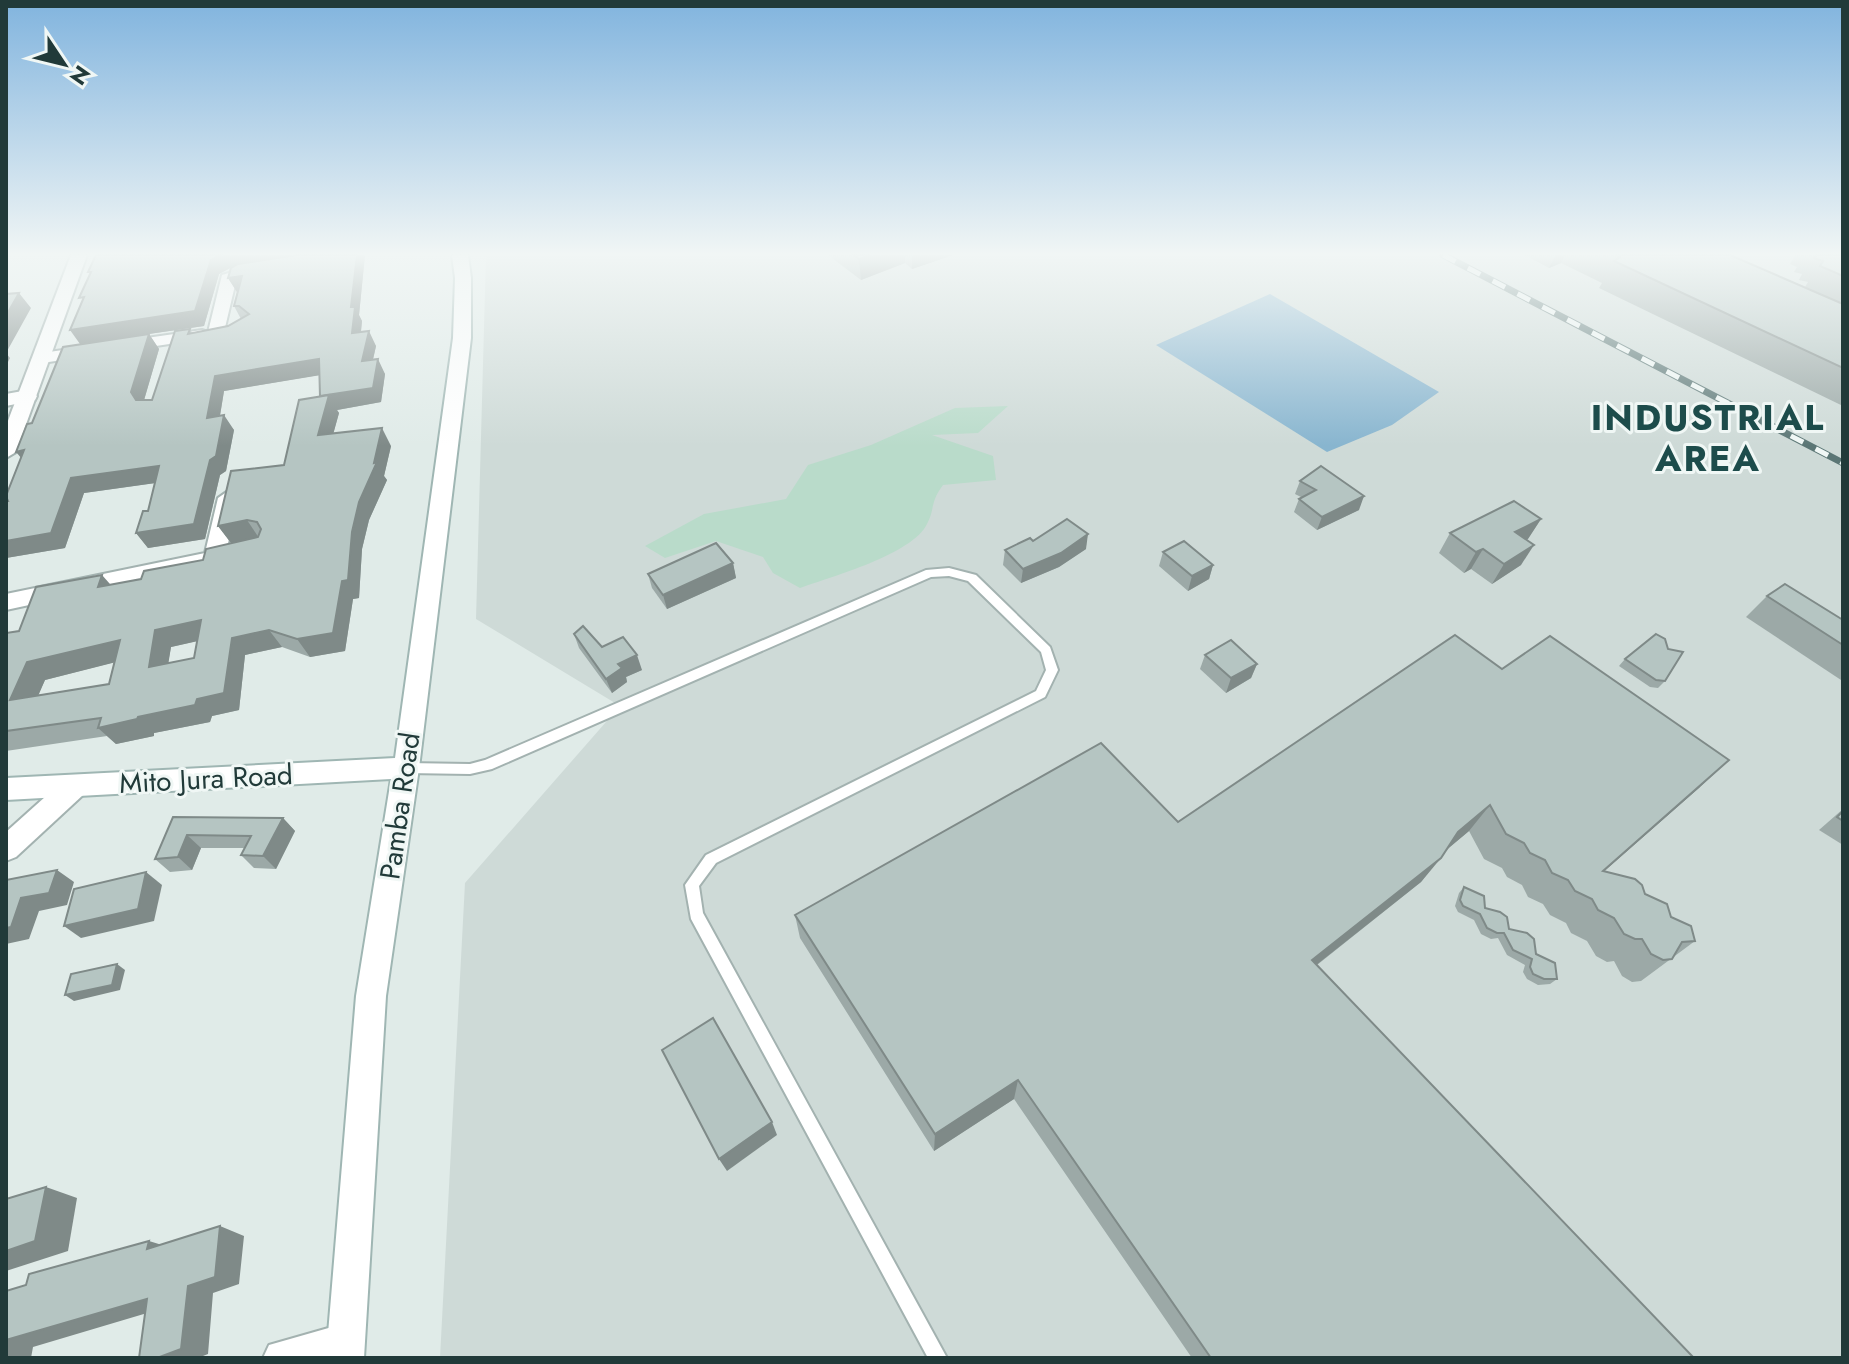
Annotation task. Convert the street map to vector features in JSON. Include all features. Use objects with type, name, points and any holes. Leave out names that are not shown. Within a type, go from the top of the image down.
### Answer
[{"type":"main road","points":[[6,452],[56,319]]},
{"type":"main road","points":[[42,358],[172,346],[225,331],[226,319]]},
{"type":"main road","name":"Pamba Road","points":[[346,1349],[371,996],[406,768],[462,319]]},
{"type":"main road","points":[[6,400],[28,396]]},
{"type":"main road","points":[[214,558],[233,476]]},
{"type":"main road","points":[[6,602],[260,548]]},
{"type":"main road","name":"Mito Jura Road","points":[[6,789],[406,768]]},
{"type":"main road","points":[[6,849],[74,787]]},
{"type":"main road","points":[[282,1358],[346,1349]]},
{"type":"lane","points":[[406,768],[470,769],[487,765],[930,573],[949,572],[972,578],[1046,650],[1052,670],[1041,694],[711,859],[692,885],[696,914],[938,1358]]},
{"type":"shaded area","points":[[484,319],[1843,319],[1843,1358],[440,1358],[465,883],[620,706],[476,619]]},
{"type":"green space","points":[[1008,406],[978,433],[932,435],[993,456],[996,480],[943,485],[927,524],[919,535],[889,555],[850,571],[800,588],[773,573],[763,557],[716,541],[665,558],[645,546],[704,514],[786,499],[808,465],[871,445],[955,408]]},
{"type":"water","points":[[1215,319],[1313,319],[1439,392],[1392,425],[1327,452],[1156,345]]},
{"type":"building","points":[[75,319],[145,319],[70,330]]},
{"type":"building","points":[[241,319],[354,319],[352,333],[369,331],[362,361],[378,359],[373,388],[320,396],[319,359],[215,376],[207,418],[224,415],[216,456],[210,460],[194,524],[136,533],[143,511],[148,511],[159,466],[71,478],[51,533],[6,541],[6,496],[24,450],[16,452],[27,424],[32,423],[63,347],[149,334],[131,392],[136,400],[152,400],[175,331],[190,329],[188,334],[228,326]]},
{"type":"building","points":[[1737,319],[1843,319],[1843,368]]},
{"type":"building","points":[[329,395],[318,435],[382,428],[374,463],[377,462],[359,502],[352,532],[348,580],[342,581],[333,633],[297,639],[269,630],[232,638],[224,693],[197,699],[195,705],[98,728],[101,718],[6,731],[6,633],[19,631],[36,587],[102,575],[98,587],[141,579],[144,571],[203,560],[206,549],[258,537],[261,529],[257,522],[247,520],[218,526],[231,471],[284,465],[299,400]],"holes":[[[201,620],[194,658],[149,667],[155,630]],[[120,640],[109,684],[10,700],[27,662]]]},
{"type":"building","points":[[1321,466],[1364,496],[1322,517],[1299,499],[1316,490],[1300,481]]},
{"type":"building","points":[[1514,501],[1541,519],[1515,532],[1534,545],[1504,564],[1483,549],[1476,552],[1450,533]]},
{"type":"building","points":[[1067,519],[1088,534],[1061,553],[1023,569],[1005,550],[1030,538],[1033,541]]},
{"type":"building","points":[[1184,541],[1213,565],[1192,576],[1163,552]]},
{"type":"building","points":[[716,543],[733,563],[663,595],[648,574]]},
{"type":"building","points":[[1785,584],[1843,620],[1843,645],[1767,596]]},
{"type":"building","points":[[583,626],[602,647],[623,637],[637,655],[618,664],[622,668],[606,679],[574,634]]},
{"type":"building","points":[[1656,634],[1665,639],[1668,649],[1683,652],[1665,681],[1656,680],[1625,659]]},
{"type":"building","points":[[1455,635],[1502,669],[1550,636],[1729,760],[1603,871],[1635,879],[1642,885],[1645,894],[1667,904],[1671,917],[1691,926],[1695,941],[1682,942],[1672,959],[1663,960],[1651,954],[1642,939],[1624,934],[1614,918],[1598,910],[1592,899],[1575,891],[1568,880],[1552,873],[1545,860],[1530,853],[1524,843],[1506,834],[1490,805],[1458,832],[1441,858],[1312,960],[1694,1358],[1211,1358],[1018,1080],[935,1134],[795,915],[1101,743],[1178,822]]},
{"type":"building","points":[[1231,640],[1257,664],[1231,678],[1205,655]]},
{"type":"building","points":[[173,817],[283,818],[263,856],[241,855],[251,836],[187,835],[178,857],[155,859]]},
{"type":"building","points":[[57,870],[49,893],[21,898],[11,927],[6,928],[6,880]]},
{"type":"building","points":[[146,872],[138,909],[64,926],[74,889]]},
{"type":"building","points":[[1464,887],[1484,896],[1485,908],[1507,917],[1509,929],[1527,933],[1534,939],[1536,954],[1555,963],[1557,979],[1544,979],[1533,974],[1530,967],[1532,959],[1513,950],[1504,933],[1487,928],[1480,914],[1463,906],[1460,900]]},
{"type":"building","points":[[117,964],[112,985],[65,995],[71,974]]},
{"type":"building","points":[[713,1018],[772,1122],[719,1159],[662,1050]]},
{"type":"building","points":[[46,1187],[35,1241],[6,1251],[6,1199]]},
{"type":"building","points":[[220,1226],[215,1277],[188,1286],[181,1349],[157,1358],[139,1358],[147,1299],[6,1340],[6,1291],[26,1285],[29,1274],[149,1241],[147,1249]]},
{"type":"railway","points":[[1565,319],[1843,463]]},
{"type":"district","name":"INDUSTRIAL AREA","points":[[1708,438]]}]
